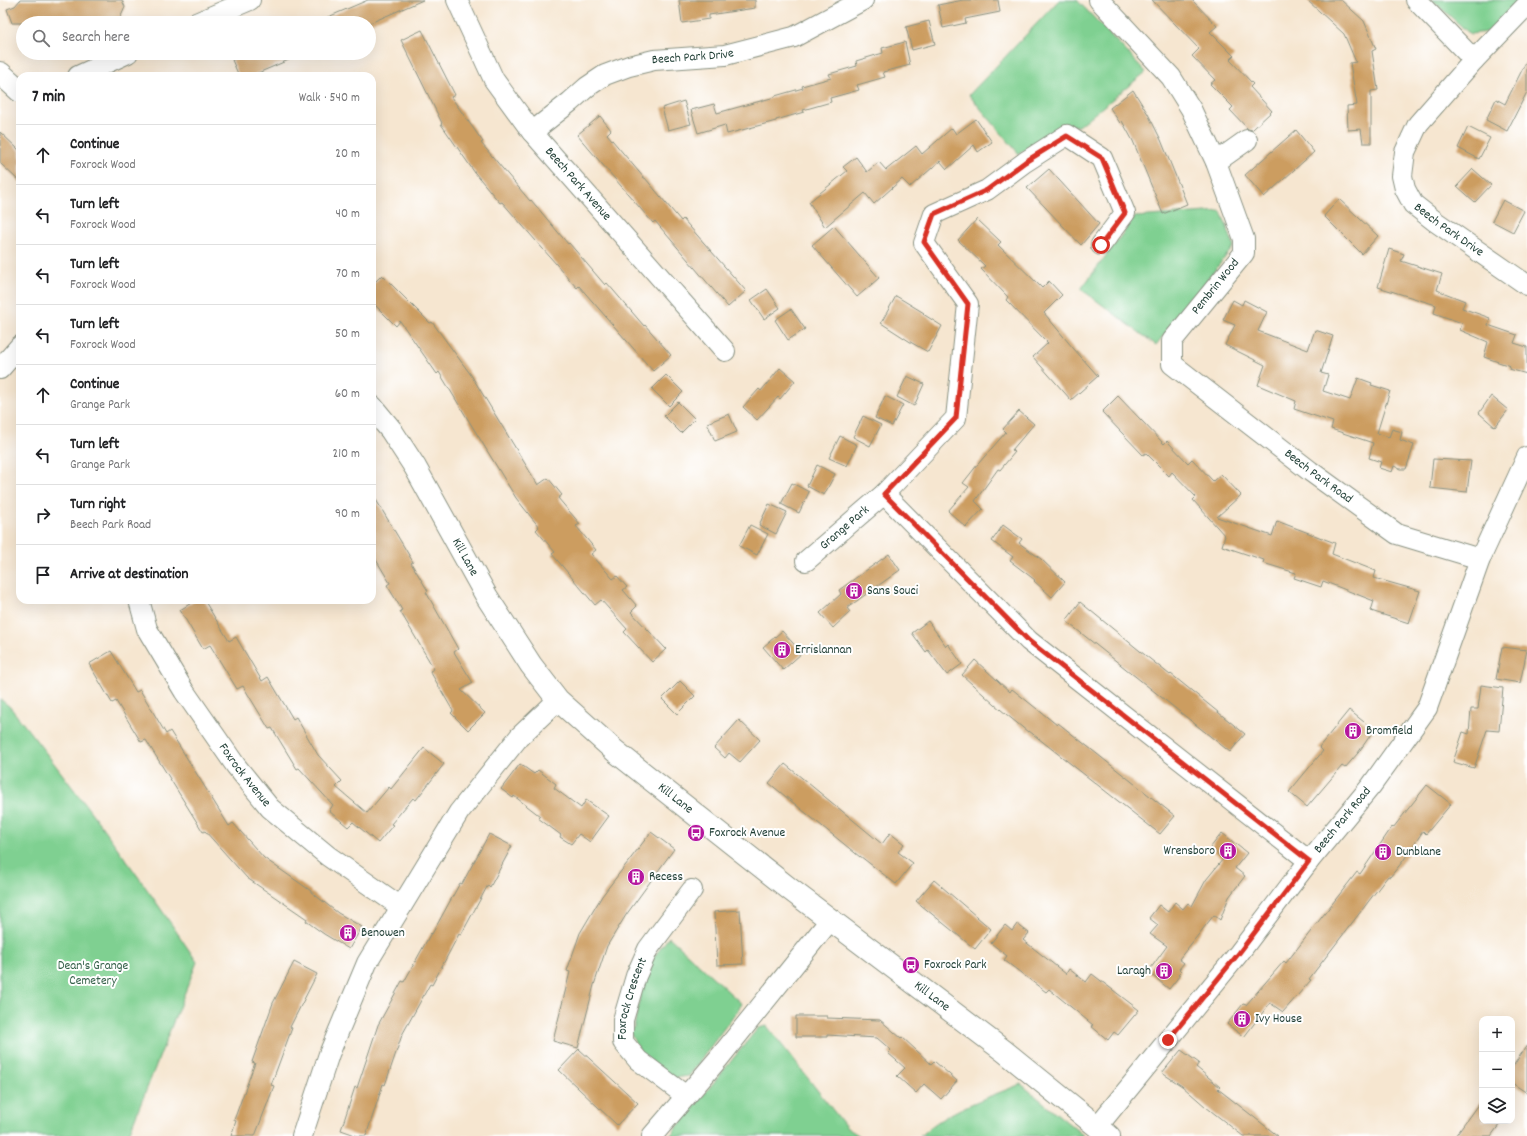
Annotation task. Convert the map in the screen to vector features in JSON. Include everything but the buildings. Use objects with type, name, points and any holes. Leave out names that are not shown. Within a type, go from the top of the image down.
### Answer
[{"type":"main road","points":[[0,73],[16,87]]},
{"type":"main road","name":"Kill Lane","points":[[376,412],[391,430],[415,468],[487,597],[531,665],[558,700],[615,751],[1004,1051],[1103,1132]]},
{"type":"street","points":[[212,16],[250,0]]},
{"type":"street","name":"Beech Park Avenue","points":[[457,0],[494,80],[532,132],[725,351]]},
{"type":"street","name":"Beech Park Drive","points":[[532,132],[587,87],[605,75],[623,68],[654,60],[725,55],[794,37],[864,0]]},
{"type":"street","name":"Pembrin Wood","points":[[1099,0],[1170,77],[1191,109],[1216,162],[1244,239],[1244,253],[1172,341],[1172,364]]},
{"type":"street","points":[[1416,0],[1474,60]]},
{"type":"street","name":"Beech Park Drive","points":[[1527,5],[1474,60],[1418,124],[1405,152],[1402,176],[1405,189],[1413,204],[1436,222],[1527,285]]},
{"type":"street","points":[[87,72],[113,60]]},
{"type":"street","name":"Grange Park","points":[[806,561],[884,494],[956,418],[968,304],[924,242],[934,214],[987,190],[1025,162],[1067,136],[1102,158],[1125,213],[1101,245]]},
{"type":"street","points":[[1216,162],[1247,140]]},
{"type":"street","points":[[0,369],[16,351]]},
{"type":"street","name":"Beech Park Road","points":[[1172,364],[1310,471],[1397,534],[1480,560]]},
{"type":"street","name":"Beech Park Road","points":[[1103,1132],[1309,861],[1371,786],[1426,708],[1480,560],[1527,457]]},
{"type":"street","points":[[884,494],[1029,641],[1309,861]]},
{"type":"street","name":"Foxrock Avenue","points":[[140,604],[147,628],[184,691],[236,766],[270,808],[328,856],[401,906]]},
{"type":"street","points":[[302,1136],[329,1054],[367,963],[459,812],[519,737],[558,700]]},
{"type":"street","name":"Foxrock Crescent","points":[[686,1096],[638,1060],[623,1042],[624,1020],[636,976],[648,949],[692,890]]},
{"type":"street","points":[[652,1136],[719,1058],[831,919]]},
{"type":"green space","points":[[1059,0],[1077,0],[1146,72],[1079,126],[1064,126],[1019,154],[969,95]]},
{"type":"green space","points":[[1432,0],[1518,0],[1488,32],[1470,34]]},
{"type":"green space","points":[[1221,211],[1234,246],[1156,345],[1081,289],[1135,217]]},
{"type":"green space","name":"Dean's Grange Cemetery","points":[[0,699],[10,707],[83,801],[153,897],[197,962],[128,1136],[0,1136]]},
{"type":"green space","points":[[669,937],[742,1004],[689,1076],[673,1078],[641,1054],[628,1029],[634,1028],[640,995],[640,975]]},
{"type":"green space","points":[[767,1026],[847,1128],[860,1136],[670,1136],[758,1028]]},
{"type":"green space","points":[[1021,1084],[1084,1136],[920,1136],[942,1119],[955,1112]]},
{"type":"place","name":"Sans Souci","points":[[854,591]]},
{"type":"place","name":"Errislannan","points":[[782,650]]},
{"type":"place","name":"Bromfield","points":[[1353,731]]},
{"type":"place","name":"Foxrock Avenue","points":[[696,833]]},
{"type":"place","name":"Wrensboro","points":[[1228,851]]},
{"type":"place","name":"Dunblane","points":[[1383,852]]},
{"type":"place","name":"Recess","points":[[636,877]]},
{"type":"place","name":"Benowen","points":[[348,933]]},
{"type":"place","name":"Foxrock Park","points":[[911,965]]},
{"type":"place","name":"Laragh","points":[[1164,971]]},
{"type":"place","name":"Ivy House","points":[[1242,1019]]},
{"type":"route","points":[[1101,245],[1125,213],[1102,158],[1067,136],[1025,162],[987,190],[934,214],[924,242],[968,304],[956,418],[884,494],[1029,641],[1309,861],[1239,953],[1168,1040]]}]
